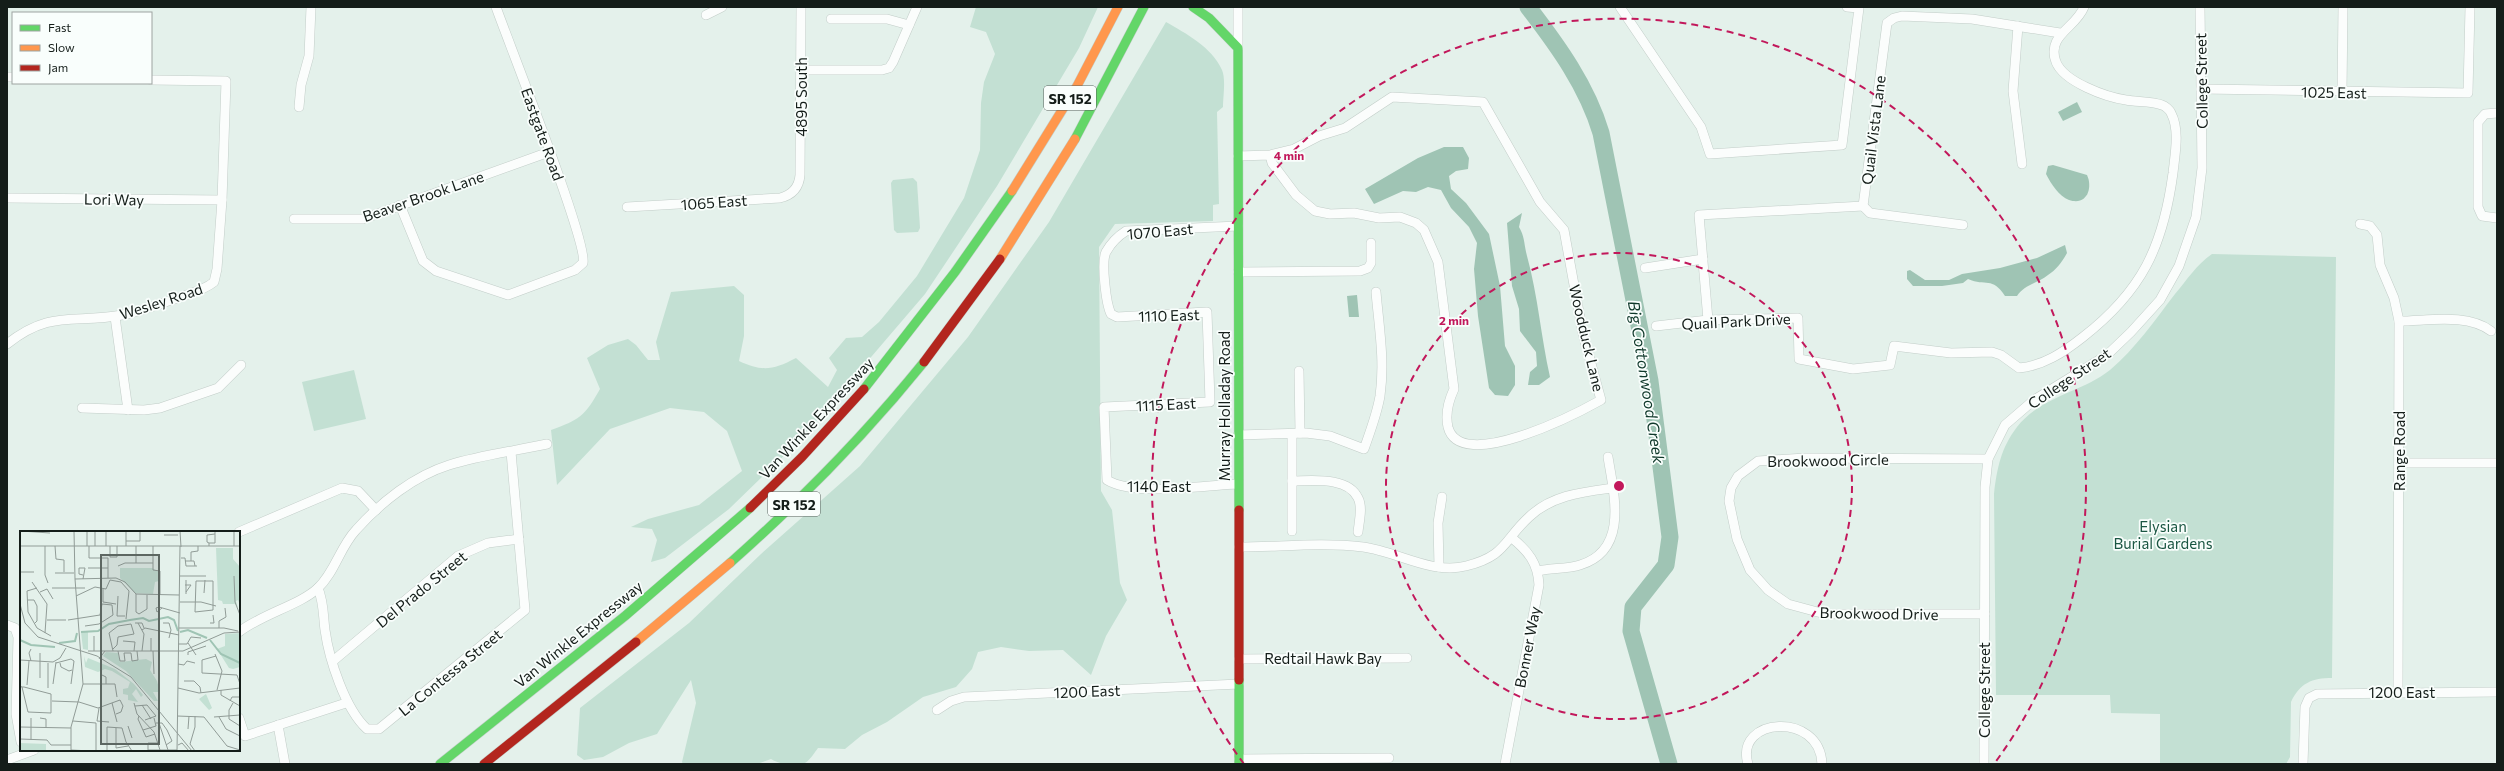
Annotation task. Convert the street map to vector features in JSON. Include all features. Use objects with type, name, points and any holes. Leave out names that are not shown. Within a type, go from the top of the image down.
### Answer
[{"type":"main road","name":"Van Winkle Expressway","points":[[440,764],[721,534],[801,458],[841,416],[882,370],[946,285],[1015,186],[1078,83],[1118,7]]},
{"type":"main road","name":"SR 152","points":[[484,764],[734,560],[808,491],[893,399],[969,304],[1019,232],[1082,131],[1144,7]]},
{"type":"main road","points":[[1193,7],[1209,18],[1238,48]]},
{"type":"main road","name":"Murray Holladay Road","points":[[1238,48],[1239,762]]},
{"type":"street","points":[[299,107],[301,85],[309,56],[311,7]]},
{"type":"street","name":"Eastgate Road","points":[[400,205],[419,252],[428,267],[487,289],[508,295],[575,270],[583,262],[583,250],[496,7]]},
{"type":"street","points":[[706,15],[722,7]]},
{"type":"street","name":"4895 South","points":[[798,187],[800,175],[801,7]]},
{"type":"street","points":[[801,70],[886,69],[893,62],[917,7]]},
{"type":"street","name":"Murray Holladay Road","points":[[1238,7],[1238,48]]},
{"type":"street","points":[[1620,7],[1702,126],[1710,154],[1842,145],[1858,8],[1848,7]]},
{"type":"street","points":[[2060,33],[2079,17],[2084,7]]},
{"type":"street","name":"College Street","points":[[1984,764],[1985,487],[1988,459],[2005,425],[2019,411],[2107,355],[2149,313],[2170,282],[2191,236],[2200,196],[2202,168],[2200,7]]},
{"type":"street","points":[[2342,92],[2343,7]]},
{"type":"street","name":"1025 East","points":[[2201,89],[2468,93],[2470,7]]},
{"type":"street","name":"Quail Vista Lane","points":[[1708,320],[1699,215],[1863,206],[1887,24],[1894,18],[1902,16],[1972,19],[2060,33]]},
{"type":"street","points":[[831,19],[887,19],[909,25]]},
{"type":"street","points":[[2018,26],[2013,91],[2022,164]]},
{"type":"street","name":"Quail Park Drive","points":[[1656,326],[1708,320],[1798,318],[1799,359],[1853,368],[1890,366],[1894,346],[1951,353],[1992,352],[2001,355],[2019,368],[2034,367],[2067,350],[2115,310],[2135,287],[2159,237],[2169,199],[2175,156],[2175,130],[2171,112],[2162,105],[2125,100],[2102,94],[2071,79],[2056,64],[2054,46],[2060,33]]},
{"type":"street","name":"Wesley Road","points":[[7,344],[31,328],[53,321],[115,316],[202,290],[214,282],[217,269],[222,200],[226,81],[152,80]]},
{"type":"street","name":"Woodduck Lane","points":[[1392,97],[1483,102],[1540,202],[1564,230],[1583,334],[1601,400],[1532,433],[1489,443],[1457,442],[1450,437],[1446,420],[1448,400],[1454,389],[1441,282],[1438,262],[1424,230],[1416,223],[1400,217],[1379,218],[1354,213],[1330,214],[1314,211],[1296,195],[1272,163],[1270,155],[1294,149],[1319,136],[1345,128],[1392,97]]},
{"type":"street","points":[[2497,113],[2485,114],[2478,122],[2478,207],[2482,216],[2497,218]]},
{"type":"street","name":"Beaver Brook Lane","points":[[294,219],[357,220],[549,152]]},
{"type":"street","points":[[1238,156],[1270,155]]},
{"type":"street","name":"1065 East","points":[[627,207],[780,198],[790,194],[798,187]]},
{"type":"street","name":"Lori Way","points":[[7,198],[222,200]]},
{"type":"street","points":[[1863,206],[1870,213],[1963,225]]},
{"type":"street","name":"Range Road","points":[[2360,224],[2370,226],[2377,235],[2380,265],[2394,298],[2399,321],[2398,692]]},
{"type":"street","name":"1070 East","points":[[1111,314],[1106,292],[1106,253],[1118,237],[1126,231],[1238,226]]},
{"type":"street","points":[[1238,272],[1360,271],[1368,268],[1371,263],[1371,243]]},
{"type":"street","points":[[1645,268],[1703,259]]},
{"type":"street","points":[[1238,434],[1296,433],[1330,436],[1364,449],[1379,398],[1381,380],[1382,364],[1376,292]]},
{"type":"street","name":"1110 East","points":[[1111,314],[1129,316],[1206,312],[1209,359]]},
{"type":"street","points":[[115,316],[127,390],[128,410]]},
{"type":"street","points":[[2399,321],[2468,321],[2482,324],[2491,331]]},
{"type":"street","name":"1115 East","points":[[1104,407],[1210,402],[1209,359]]},
{"type":"street","points":[[82,408],[128,410],[160,408],[218,388],[241,365]]},
{"type":"street","points":[[1292,531],[1292,481],[1299,371]]},
{"type":"street","name":"1140 East","points":[[1104,407],[1107,480],[1115,485],[1138,489],[1238,484]]},
{"type":"street","points":[[240,631],[258,619],[318,588],[346,541],[376,510],[409,485],[435,470],[462,461],[547,444]]},
{"type":"street","name":"La Contessa Street","points":[[318,588],[324,602],[326,633],[346,703],[367,729],[379,729],[525,610],[511,452]]},
{"type":"street","points":[[1538,571],[1580,565],[1592,560],[1601,553],[1608,543],[1615,523],[1613,488],[1608,457]]},
{"type":"street","name":"Brookwood Circle","points":[[1737,539],[1731,517],[1729,501],[1731,488],[1738,476],[1758,461],[1805,458],[1988,459]]},
{"type":"street","points":[[2399,463],[2497,463]]},
{"type":"street","points":[[1292,481],[1336,482],[1353,492],[1358,498],[1360,504],[1358,532]]},
{"type":"street","points":[[240,532],[338,488],[358,491],[376,510]]},
{"type":"street","points":[[1239,547],[1354,546],[1438,567],[1452,568],[1474,564],[1498,552],[1529,517],[1549,503],[1572,494],[1613,488]]},
{"type":"street","points":[[1438,567],[1438,522],[1442,497]]},
{"type":"street","name":"Bonner Way","points":[[1505,764],[1539,584],[1538,571],[1530,555],[1512,538]]},
{"type":"street","name":"Del Prado Street","points":[[333,661],[458,556],[488,543],[519,539]]},
{"type":"street","name":"Brookwood Drive","points":[[1737,539],[1750,570],[1760,583],[1778,598],[1798,608],[1825,614],[1985,614]]},
{"type":"street","points":[[7,625],[15,628],[18,637],[16,714],[20,736]]},
{"type":"street","name":"Redtail Hawk Bay","points":[[1239,659],[1407,658]]},
{"type":"street","name":"1200 East","points":[[937,710],[951,701],[964,697],[1239,684]]},
{"type":"street","name":"1200 East","points":[[2303,764],[2303,718],[2309,698],[2317,694],[2331,692],[2497,692]]},
{"type":"street","points":[[240,721],[245,736],[346,703]]},
{"type":"street","points":[[278,725],[285,764]]},
{"type":"street","points":[[1748,764],[1746,754],[1747,744],[1752,737],[1775,727],[1787,726],[1805,732],[1812,738],[1818,746],[1822,764]]},
{"type":"street","points":[[7,760],[24,752]]},
{"type":"street","points":[[1239,762],[1389,758]]},
{"type":"green space","points":[[976,7],[1098,7],[1079,48],[997,186],[925,294],[801,439],[729,509],[665,558],[651,562],[657,540],[652,529],[631,527],[648,519],[699,505],[742,471],[727,431],[704,412],[670,408],[610,429],[557,485],[551,430],[575,420],[580,416],[590,405],[600,389],[587,358],[608,345],[628,339],[636,345],[648,360],[660,360],[656,342],[671,292],[734,286],[744,295],[744,336],[739,361],[755,367],[768,368],[781,365],[796,358],[828,387],[837,370],[829,358],[846,338],[862,337],[879,322],[917,276],[964,198],[980,150],[981,103],[984,82],[995,54],[986,32],[970,27]]},
{"type":"green space","points":[[1166,22],[1189,36],[1212,54],[1222,70],[1224,83],[1223,107],[1217,112],[1219,204],[1213,205],[1213,221],[1115,224],[1099,247],[1101,491],[1112,510],[1120,583],[1127,600],[1106,636],[1091,675],[1063,650],[1029,651],[1001,647],[978,652],[972,669],[956,687],[923,697],[887,722],[862,735],[845,749],[818,748],[811,758],[805,763],[797,765],[783,764],[771,759],[757,764],[683,764],[682,762],[696,703],[691,680],[657,734],[629,743],[603,757],[584,760],[577,755],[580,708],[689,623],[761,554],[860,466],[968,337],[1049,222]]},
{"type":"green space","points":[[913,178],[917,182],[920,228],[918,232],[897,233],[894,230],[891,183],[893,180]]},
{"type":"green space","name":"Elysian Burial Gardens","points":[[2212,254],[2336,257],[2332,678],[2318,679],[2307,683],[2298,690],[2291,702],[2290,757],[2286,764],[2160,764],[2160,714],[2111,713],[2110,695],[1996,695],[1994,494],[1998,467],[2003,451],[2017,427],[2038,408],[2049,401],[2099,378],[2119,362],[2144,334],[2192,273]]},
{"type":"green space","points":[[354,370],[366,419],[314,431],[302,382]]},
{"type":"shaded area","points":[[2077,102],[2082,112],[2063,121],[2058,112]]},
{"type":"shaded area","points":[[1444,147],[1463,147],[1469,158],[1468,169],[1456,171],[1449,176],[1451,189],[1466,203],[1489,234],[1500,286],[1505,346],[1515,366],[1515,385],[1508,396],[1495,395],[1489,388],[1478,316],[1474,269],[1477,243],[1469,227],[1451,208],[1441,190],[1428,187],[1416,192],[1403,191],[1374,204],[1365,189],[1418,158]]},
{"type":"shaded area","points":[[2053,165],[2087,175],[2089,180],[2089,190],[2087,195],[2080,200],[2075,201],[2065,198],[2059,193],[2046,174],[2048,166]]},
{"type":"shaded area","points":[[1522,213],[1519,227],[1531,271],[1550,377],[1539,385],[1528,385],[1530,372],[1537,366],[1536,352],[1520,331],[1519,309],[1512,286],[1507,223]]},
{"type":"shaded area","points":[[2065,245],[2067,253],[2061,263],[2044,278],[2023,289],[2017,296],[2005,296],[1996,286],[1992,284],[1968,279],[1963,283],[1942,286],[1913,286],[1907,279],[1907,271],[1910,270],[1925,280],[1949,280],[1962,274],[2000,268],[2037,258]]},
{"type":"shaded area","points":[[1357,295],[1359,317],[1349,317],[1347,296]]},
{"type":"waterway","name":"Big Cottonwood Creek","points":[[1528,7],[1561,52],[1580,83],[1601,133],[1650,381],[1670,537],[1666,565],[1633,607],[1631,631],[1669,764]]},
{"type":"traffic: fast","points":[[1075,139],[1144,7]]},
{"type":"traffic: fast","points":[[1193,7],[1209,18],[1238,48],[1239,510]]},
{"type":"traffic: fast","points":[[864,389],[955,272],[1012,191]]},
{"type":"traffic: fast","points":[[730,563],[782,516],[831,467],[879,415],[924,362]]},
{"type":"traffic: fast","points":[[440,764],[625,616],[750,508]]},
{"type":"traffic: fast","points":[[1239,680],[1239,764]]},
{"type":"traffic: slow","points":[[1012,191],[1077,86],[1118,7]]},
{"type":"traffic: slow","points":[[1000,259],[1075,139]]},
{"type":"traffic: slow","points":[[636,642],[730,563]]},
{"type":"traffic: jam","points":[[924,362],[1000,259]]},
{"type":"traffic: jam","points":[[750,508],[802,457],[864,389]]},
{"type":"traffic: jam","points":[[1239,510],[1239,680]]},
{"type":"traffic: jam","points":[[484,764],[636,642]]}]
